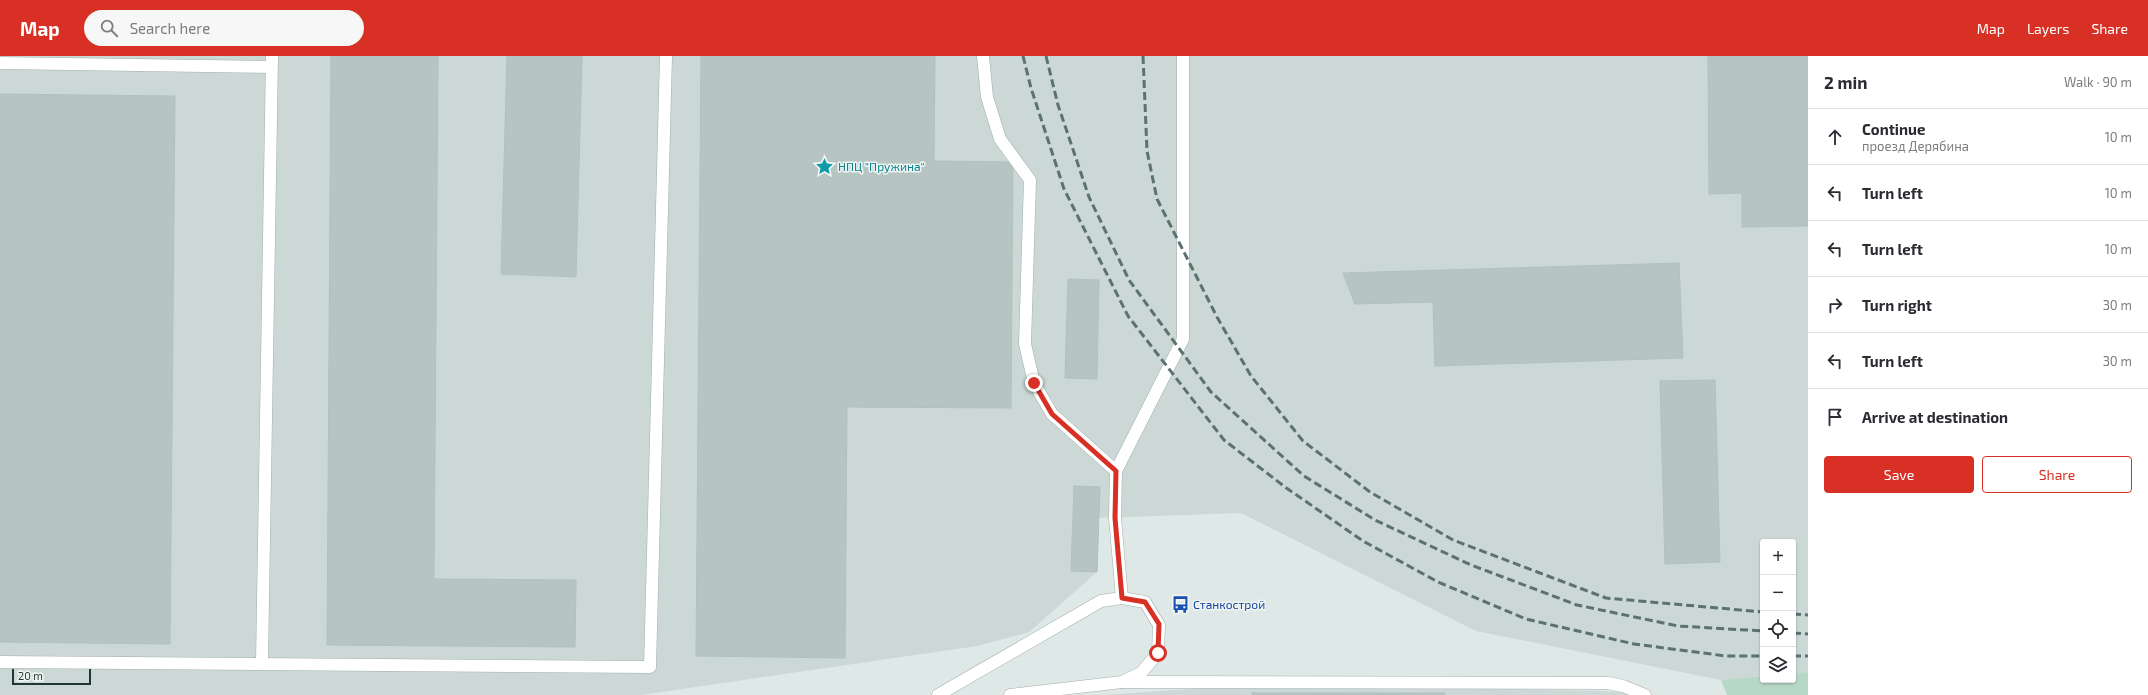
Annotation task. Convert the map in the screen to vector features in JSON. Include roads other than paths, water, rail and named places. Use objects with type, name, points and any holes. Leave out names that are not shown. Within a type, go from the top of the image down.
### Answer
[{"type":"street","points":[[0,662],[262,662],[650,666],[666,56]]},
{"type":"street","points":[[983,56],[987,97],[1000,139],[1030,180],[1025,344],[1034,383],[1052,414],[1116,471]]},
{"type":"street","points":[[1122,598],[1115,518],[1116,471],[1183,339],[1183,56]]},
{"type":"street","points":[[0,63],[272,62],[262,662]]},
{"type":"street","points":[[938,695],[1101,601],[1122,598],[1145,602],[1159,624],[1158,653],[1140,673],[1122,682]]},
{"type":"street","points":[[1010,695],[1122,682],[1608,683],[1623,686],[1645,695]]},
{"type":"railway","points":[[1023,56],[1031,88],[1064,189],[1128,316],[1224,440],[1285,487],[1363,541],[1438,582],[1526,619],[1634,644],[1726,656],[1760,656]]},
{"type":"railway","points":[[1046,56],[1058,105],[1089,197],[1129,280],[1211,392],[1304,476],[1375,520],[1471,565],[1577,605],[1678,626],[1760,631]]},
{"type":"railway","points":[[1143,56],[1147,151],[1157,199],[1217,317],[1251,376],[1303,441],[1370,492],[1453,540],[1606,598],[1760,612]]},
{"type":"railway","points":[[1796,614],[1808,615]]},
{"type":"railway","points":[[1796,633],[1808,634]]},
{"type":"railway","points":[[1796,656],[1808,656]]},
{"type":"place","name":"НПЦ \"Пружина\"","points":[[825,166]]},
{"type":"place","name":"Станкострой","points":[[1180,604]]}]
